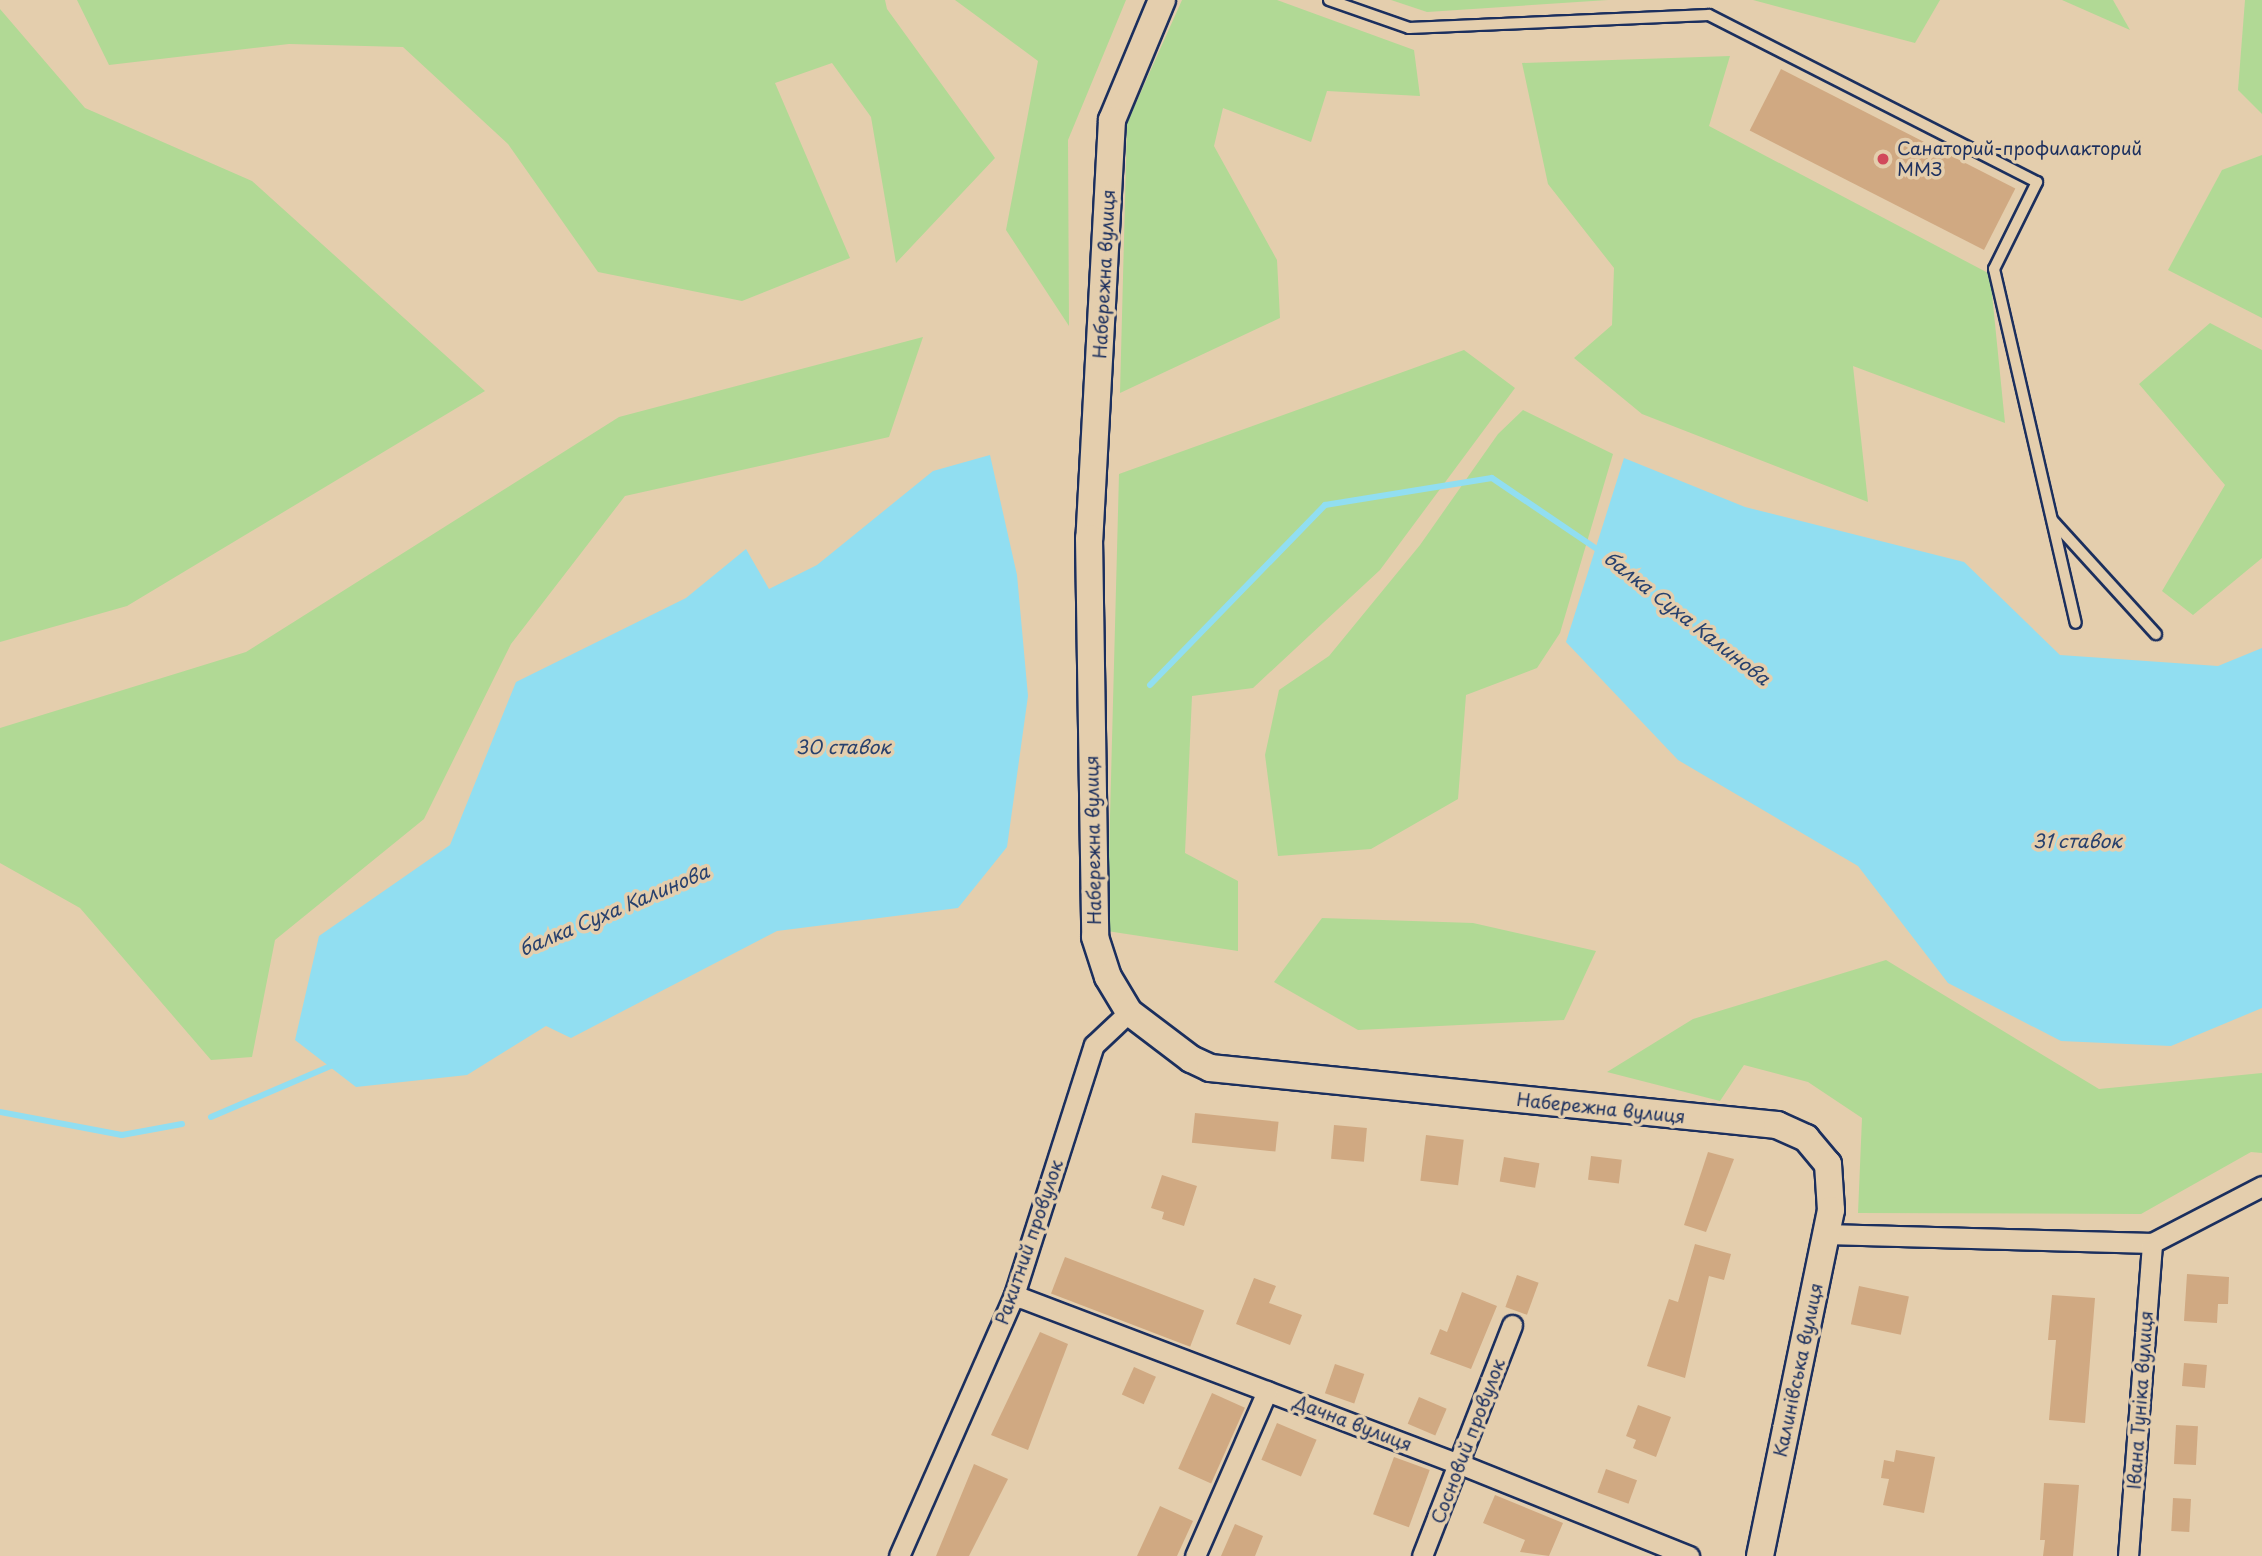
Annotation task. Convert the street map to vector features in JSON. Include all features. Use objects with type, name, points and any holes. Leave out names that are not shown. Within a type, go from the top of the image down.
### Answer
[{"type":"street","name":"Набережна вулиця","points":[[1162,0],[1112,120],[1089,538],[1095,937],[1108,977],[1129,1012],[1191,1059],[1231,1072],[1777,1125],[1792,1129],[1819,1150],[1832,1183]]},
{"type":"street","name":"Ракитний провулок","points":[[899,1556],[1014,1295],[1094,1045],[1129,1012]]},
{"type":"street","name":"Калинівська вулиця","points":[[1760,1556],[1826,1234],[1832,1183]]},
{"type":"street","points":[[1826,1234],[2152,1243],[2262,1186]]},
{"type":"street","name":"Івана Туніка вулиця","points":[[2128,1556],[2152,1243]]},
{"type":"street","name":"Дачна вулиця","points":[[1014,1295],[1460,1464],[1689,1556]]},
{"type":"street","name":"Сосновий провулок","points":[[1422,1556],[1512,1325]]},
{"type":"street","points":[[1195,1556],[1267,1391]]},
{"type":"lane","points":[[1329,0],[1409,29],[1709,15],[2038,182],[1994,269],[2076,623]]},
{"type":"lane","points":[[2053,520],[2156,634]]},
{"type":"green space","points":[[77,0],[885,0],[887,9],[995,158],[896,263],[871,117],[832,63],[775,83],[850,258],[742,301],[598,272],[508,144],[403,47],[289,44],[109,65]]},
{"type":"green space","points":[[955,0],[1126,0],[1068,140],[1069,326],[1006,230],[1038,61]]},
{"type":"green space","points":[[1182,0],[1277,0],[1414,50],[1420,96],[1327,91],[1311,142],[1223,108],[1214,146],[1277,260],[1280,318],[1120,393],[1127,123]]},
{"type":"green space","points":[[1391,0],[1608,0],[1427,12]]},
{"type":"green space","points":[[1753,0],[1940,0],[1915,43]]},
{"type":"green space","points":[[2062,0],[2113,0],[2130,30]]},
{"type":"green space","points":[[2245,0],[2262,0],[2262,114],[2238,90]]},
{"type":"green space","points":[[0,9],[85,108],[252,181],[485,391],[127,606],[0,642]]},
{"type":"green space","points":[[1730,56],[1709,126],[1990,274],[2005,423],[1853,366],[1868,502],[1642,414],[1574,358],[1612,325],[1614,268],[1548,184],[1522,63]]},
{"type":"green space","points":[[2262,155],[2262,318],[2168,270],[2222,170]]},
{"type":"green space","points":[[2210,323],[2262,350],[2262,558],[2193,615],[2162,591],[2225,485],[2139,384]]},
{"type":"green space","points":[[923,337],[889,437],[625,496],[511,644],[424,819],[275,940],[252,1057],[211,1060],[80,908],[0,863],[0,728],[246,652],[619,417]]},
{"type":"green space","points":[[1464,350],[1515,388],[1380,570],[1253,688],[1192,696],[1185,853],[1238,881],[1238,951],[1107,931],[1119,474]]},
{"type":"green space","points":[[1523,410],[1613,454],[1560,633],[1537,668],[1466,695],[1458,799],[1371,849],[1278,856],[1265,755],[1279,690],[1329,656],[1420,545],[1498,434]]},
{"type":"green space","points":[[1322,918],[1473,923],[1596,951],[1564,1020],[1358,1030],[1274,982]]},
{"type":"green space","points":[[1886,960],[2099,1089],[2262,1073],[2262,1153],[2251,1152],[2141,1214],[1858,1213],[1862,1118],[1808,1082],[1744,1065],[1720,1101],[1607,1072],[1693,1019]]},
{"type":"water","name":"30 ставок","points":[[990,455],[1017,575],[1028,696],[1007,847],[958,908],[777,931],[571,1038],[546,1026],[467,1075],[356,1087],[295,1040],[319,936],[450,845],[516,682],[686,598],[746,549],[769,589],[817,565],[933,471]]},
{"type":"water","name":"31 ставок","points":[[1624,458],[1745,507],[1964,562],[2060,655],[2218,666],[2262,648],[2262,1008],[2171,1046],[2061,1041],[1948,983],[1858,866],[1678,760],[1566,642]]},
{"type":"building","name":"Санаторий-профилакторий ММЗ","points":[[1781,69],[2015,188],[1984,250],[1750,130]]},
{"type":"building","points":[[1195,1113],[1279,1122],[1275,1152],[1192,1143]]},
{"type":"building","points":[[1334,1125],[1367,1128],[1364,1162],[1331,1159]]},
{"type":"building","points":[[1426,1135],[1464,1140],[1458,1185],[1420,1181]]},
{"type":"building","points":[[1708,1152],[1734,1159],[1706,1232],[1684,1225]]},
{"type":"building","points":[[1591,1156],[1622,1160],[1619,1184],[1588,1180]]},
{"type":"building","points":[[1504,1157],[1539,1163],[1535,1188],[1500,1182]]},
{"type":"building","points":[[1162,1175],[1197,1186],[1184,1226],[1162,1219],[1164,1212],[1151,1208]]},
{"type":"building","points":[[1695,1244],[1731,1254],[1724,1280],[1709,1276],[1685,1378],[1647,1366],[1669,1299],[1678,1302]]},
{"type":"building","points":[[1065,1257],[1204,1310],[1190,1347],[1051,1293]]},
{"type":"building","points":[[2187,1274],[2229,1277],[2228,1304],[2218,1304],[2217,1323],[2184,1321]]},
{"type":"building","points":[[1517,1275],[1539,1283],[1527,1315],[1505,1307]]},
{"type":"building","points":[[1254,1278],[1276,1286],[1269,1303],[1302,1315],[1290,1345],[1236,1324]]},
{"type":"building","points":[[1859,1286],[1909,1297],[1901,1335],[1851,1324]]},
{"type":"building","points":[[1462,1292],[1497,1306],[1471,1369],[1430,1354],[1440,1329],[1447,1332]]},
{"type":"building","points":[[2052,1295],[2095,1298],[2085,1423],[2049,1420],[2056,1340],[2048,1340]]},
{"type":"building","points":[[1040,1332],[1068,1344],[1028,1450],[991,1435]]},
{"type":"building","points":[[2184,1363],[2207,1365],[2205,1388],[2182,1386]]},
{"type":"building","points":[[1335,1364],[1364,1374],[1354,1403],[1325,1393]]},
{"type":"building","points":[[1134,1367],[1156,1377],[1144,1404],[1122,1394]]},
{"type":"building","points":[[1212,1393],[1245,1408],[1211,1483],[1178,1469]]},
{"type":"building","points":[[1419,1397],[1447,1409],[1435,1435],[1408,1424]]},
{"type":"building","points":[[1638,1405],[1671,1417],[1656,1457],[1633,1448],[1636,1440],[1626,1436]]},
{"type":"building","points":[[1277,1423],[1317,1440],[1301,1477],[1261,1460]]},
{"type":"building","points":[[2176,1425],[2198,1426],[2196,1465],[2174,1464]]},
{"type":"building","points":[[1896,1450],[1935,1457],[1924,1513],[1883,1505],[1889,1479],[1881,1478],[1884,1460],[1894,1462]]},
{"type":"building","points":[[1394,1457],[1430,1470],[1409,1527],[1373,1514]]},
{"type":"building","points":[[974,1464],[1008,1479],[969,1556],[936,1556]]},
{"type":"building","points":[[1606,1469],[1637,1480],[1628,1504],[1597,1492]]},
{"type":"building","points":[[2044,1483],[2079,1485],[2073,1556],[2043,1556],[2045,1540],[2040,1540]]},
{"type":"building","points":[[1495,1495],[1563,1523],[1549,1556],[1520,1552],[1525,1540],[1483,1523]]},
{"type":"building","points":[[2173,1498],[2191,1499],[2189,1532],[2171,1531]]},
{"type":"building","points":[[1160,1506],[1193,1521],[1177,1556],[1137,1556]]},
{"type":"building","points":[[1235,1524],[1263,1536],[1255,1556],[1221,1556]]},
{"type":"waterway","name":"балка Суха Калинова","points":[[1150,685],[1325,505],[1492,478],[1600,551]]},
{"type":"waterway","name":"балка Суха Калинова","points":[[211,1117],[335,1064]]},
{"type":"waterway","name":"балка Суха Калинова","points":[[0,1112],[122,1135],[182,1124]]},
{"type":"place","name":"Санаторий-профилакторий ММЗ","points":[[1883,159]]}]
